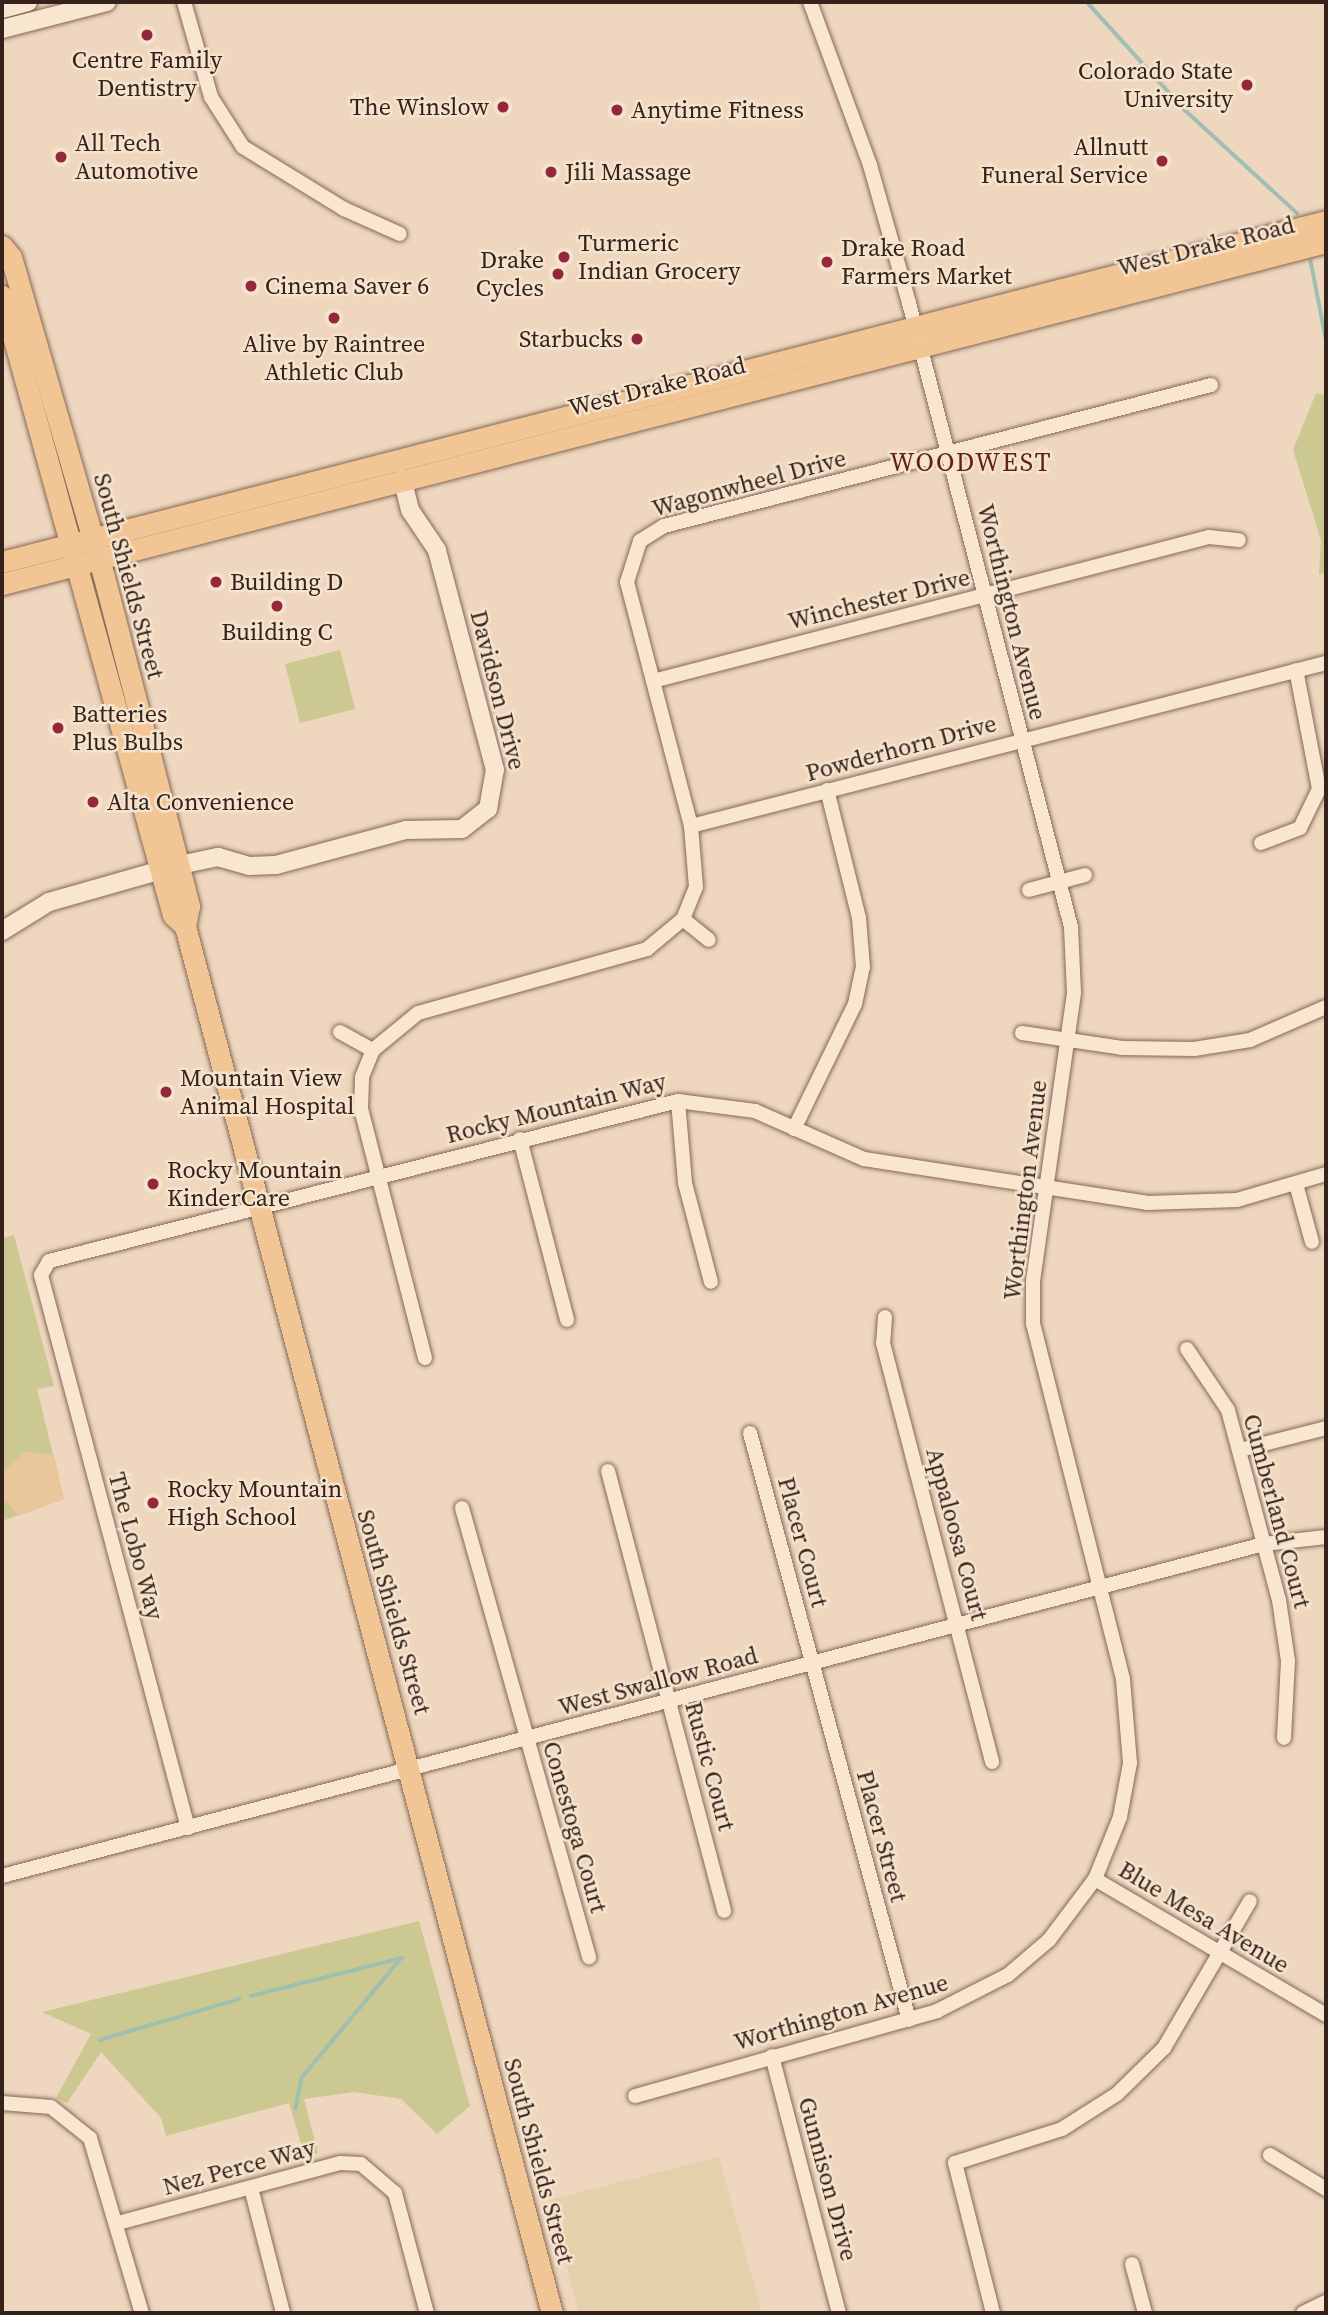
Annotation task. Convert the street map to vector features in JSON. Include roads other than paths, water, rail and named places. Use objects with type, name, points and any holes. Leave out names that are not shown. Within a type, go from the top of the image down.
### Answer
[{"type":"main road","name":"West Drake Road","points":[[2,584],[86,552],[544,419],[914,323],[1326,221]]},
{"type":"main road","name":"West Drake Road","points":[[2,562],[86,552],[402,479],[1326,242]]},
{"type":"main road","name":"South Shields Street","points":[[2,246],[11,257],[49,396],[86,552],[123,731],[148,822],[170,867]]},
{"type":"main road","points":[[2,283],[12,294],[41,389],[49,396]]},
{"type":"main road","name":"South Shields Street","points":[[2,296],[86,552],[162,802],[173,915],[187,916],[259,1208],[552,2313]]},
{"type":"main road","points":[[402,479],[406,467],[520,436],[544,419]]},
{"type":"main road","points":[[123,731],[135,737],[151,794],[162,802]]},
{"type":"street","points":[[2,9],[28,2]]},
{"type":"street","points":[[2,29],[107,2]]},
{"type":"street","points":[[184,2],[211,97],[243,147],[344,209],[400,234]]},
{"type":"street","name":"Worthington Avenue","points":[[635,2096],[909,2020],[1008,1975],[1049,1940],[1095,1880],[1120,1817],[1130,1733],[1099,1587],[1033,1324],[1046,1187],[1067,1040],[1073,951],[1060,881],[983,596],[914,323],[870,165],[810,2]]},
{"type":"street","name":"Wagonwheel Drive","points":[[373,1050],[418,1013],[632,955],[661,941],[683,919],[698,872],[691,825],[627,582],[629,561],[648,534],[1211,385]]},
{"type":"street","name":"Davidson Drive","points":[[2,931],[49,902],[170,867],[218,857],[249,866],[276,864],[405,830],[462,829],[488,809],[497,785],[490,751],[437,550],[410,510],[402,479]]},
{"type":"street","name":"Winchester Drive","points":[[653,681],[1209,537],[1239,540]]},
{"type":"street","name":"Powderhorn Drive","points":[[691,825],[1326,663]]},
{"type":"street","points":[[1261,843],[1300,828],[1319,789],[1296,670]]},
{"type":"street","points":[[794,1129],[855,1004],[863,967],[859,918],[827,790]]},
{"type":"street","points":[[1029,890],[1085,875]]},
{"type":"street","points":[[683,919],[709,940]]},
{"type":"street","points":[[1022,1033],[1162,1051],[1204,1048],[1270,1034],[1326,1007]]},
{"type":"street","points":[[340,1032],[373,1050],[360,1092],[378,1176],[425,1357]]},
{"type":"street","points":[[678,1101],[685,1184],[711,1282]]},
{"type":"street","name":"Rocky Mountain Way","points":[[41,1275],[49,1261],[520,1139],[678,1101],[736,1105],[864,1159],[1175,1205],[1237,1200],[1326,1174]]},
{"type":"street","points":[[520,1139],[567,1320]]},
{"type":"street","points":[[1296,1184],[1312,1242]]},
{"type":"street","name":"The Lobo Way","points":[[41,1275],[188,1828]]},
{"type":"street","name":"Appaloosa Court","points":[[885,1317],[883,1343],[992,1762]]},
{"type":"street","name":"Cumberland Court","points":[[1186,1349],[1219,1393],[1240,1450],[1264,1544],[1285,1630],[1284,1738]]},
{"type":"street","points":[[1240,1450],[1326,1428]]},
{"type":"street","name":"Placer Court","points":[[750,1433],[812,1663]]},
{"type":"street","name":"Rustic Court","points":[[608,1471],[724,1911]]},
{"type":"street","name":"Conestoga Court","points":[[462,1508],[525,1739],[589,1957]]},
{"type":"street","name":"West Swallow Road","points":[[2,1876],[1264,1544],[1326,1538]]},
{"type":"street","name":"Placer Street","points":[[812,1663],[909,2020]]},
{"type":"street","name":"Blue Mesa Avenue","points":[[1095,1880],[1326,2015]]},
{"type":"street","points":[[993,2313],[955,2163],[1062,2129],[1117,2094],[1164,2048],[1250,1900]]},
{"type":"street","name":"Gunnison Drive","points":[[772,2056],[839,2313]]},
{"type":"street","points":[[2,2103],[51,2107],[81,2127],[97,2150],[142,2313]]},
{"type":"street","points":[[1270,2155],[1326,2189]]},
{"type":"street","name":"Nez Perce Way","points":[[118,2223],[340,2163],[372,2168],[395,2193],[427,2313]]},
{"type":"street","points":[[251,2188],[283,2313]]},
{"type":"street","points":[[1132,2264],[1145,2313]]},
{"type":"street","points":[[1303,2313],[1326,2302]]},
{"type":"waterway","points":[[1087,2],[1184,109],[1297,213]]},
{"type":"waterway","points":[[1311,261],[1326,338]]},
{"type":"waterway","points":[[251,1996],[402,1958],[302,2078],[296,2108]]},
{"type":"waterway","points":[[100,2040],[239,1999]]},
{"type":"place","name":"Centre Family Dentistry","points":[[147,35]]},
{"type":"place","name":"Colorado State University","points":[[1247,85]]},
{"type":"place","name":"The Winslow","points":[[503,107]]},
{"type":"place","name":"Anytime Fitness","points":[[617,110]]},
{"type":"place","name":"All Tech Automotive","points":[[61,157]]},
{"type":"place","name":"Allnutt Funeral Service","points":[[1162,161]]},
{"type":"place","name":"Jili Massage","points":[[551,172]]},
{"type":"place","name":"Turmeric Indian Grocery","points":[[564,257]]},
{"type":"place","name":"Drake Road Farmers Market","points":[[827,262]]},
{"type":"place","name":"Drake Cycles","points":[[558,274]]},
{"type":"place","name":"Cinema Saver 6","points":[[251,286]]},
{"type":"place","name":"Alive by Raintree Athletic Club","points":[[334,318]]},
{"type":"place","name":"Starbucks","points":[[637,339]]},
{"type":"place","name":"Building D","points":[[216,582]]},
{"type":"place","name":"Building C","points":[[277,606]]},
{"type":"place","name":"Batteries Plus Bulbs","points":[[58,728]]},
{"type":"place","name":"Alta Convenience","points":[[93,802]]},
{"type":"place","name":"Mountain View Animal Hospital","points":[[166,1092]]},
{"type":"place","name":"Rocky Mountain KinderCare","points":[[153,1184]]},
{"type":"place","name":"Rocky Mountain High School","points":[[153,1503]]},
{"type":"district","name":"WOODWEST","points":[[971,463]]}]
